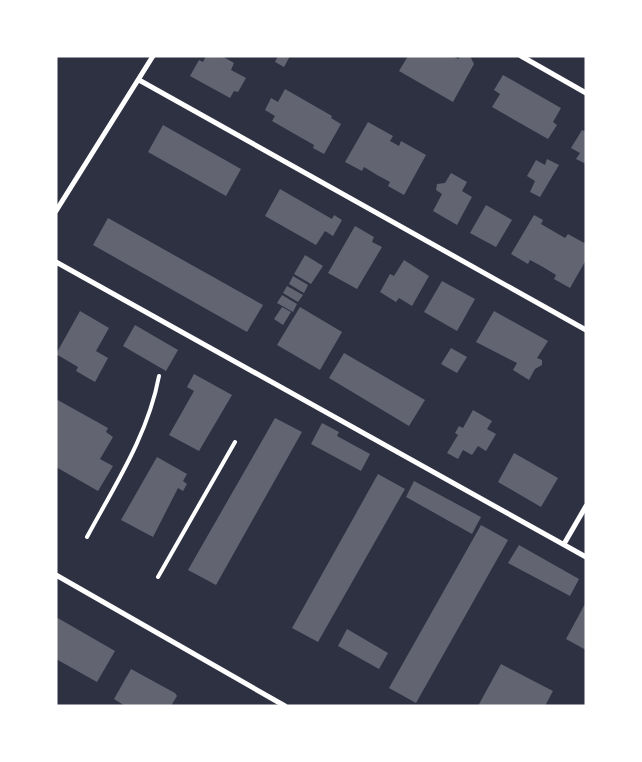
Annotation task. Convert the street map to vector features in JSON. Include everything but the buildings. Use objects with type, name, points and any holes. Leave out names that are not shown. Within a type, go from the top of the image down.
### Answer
[{"type":"street","points":[[56,211],[154,56]]},
{"type":"street","points":[[521,56],[586,93]]},
{"type":"street","points":[[139,80],[586,330]]},
{"type":"street","points":[[56,262],[586,557]]},
{"type":"street","points":[[564,544],[586,506]]},
{"type":"street","points":[[56,575],[286,706]]},
{"type":"lane","points":[[87,537],[136,446],[154,401],[159,376]]},
{"type":"lane","points":[[158,577],[235,442]]}]
